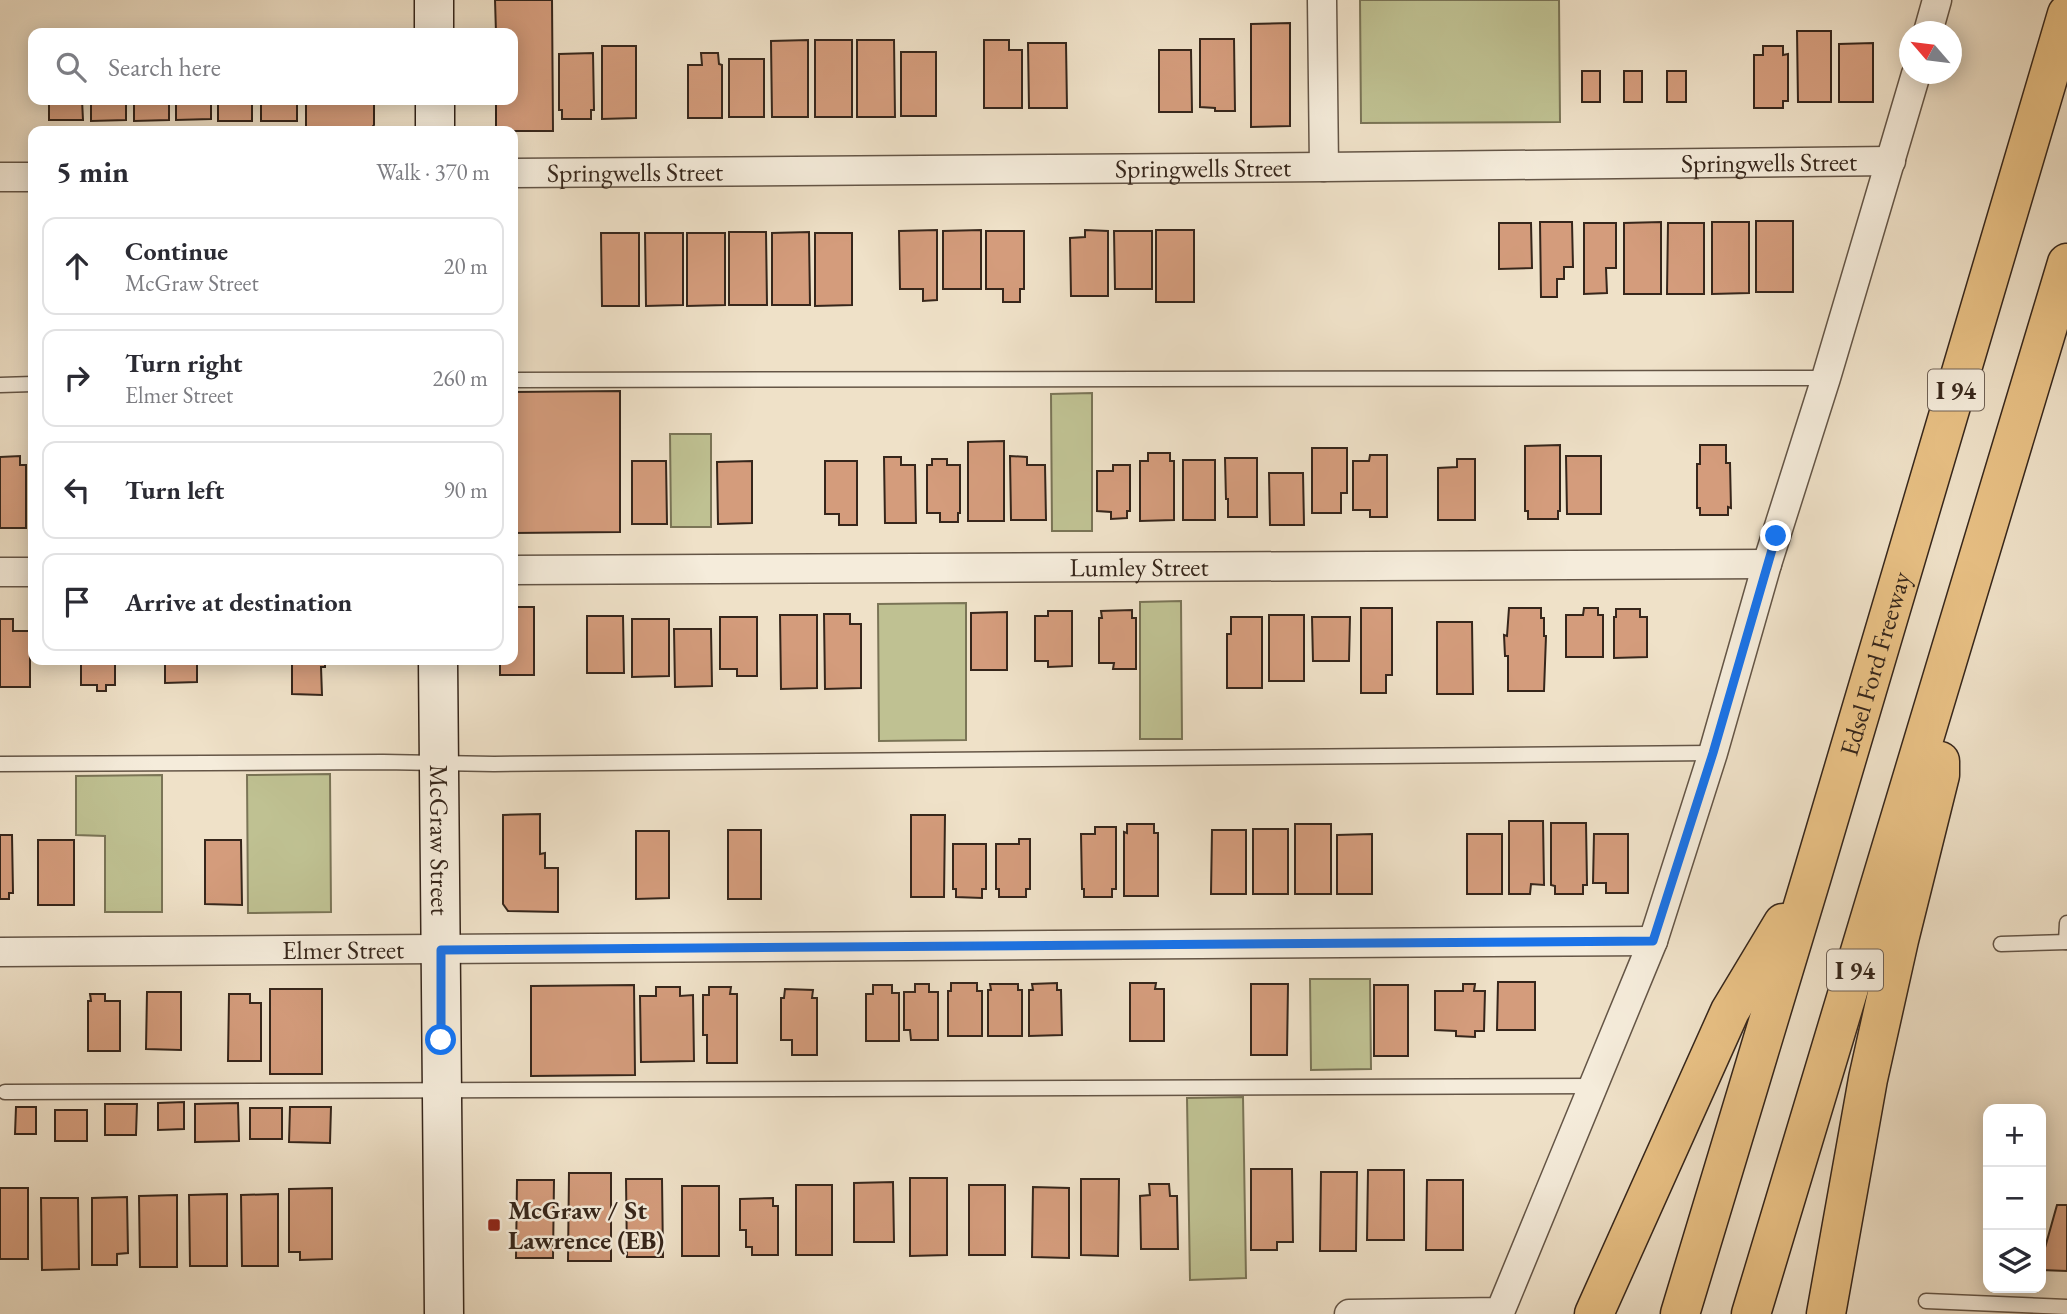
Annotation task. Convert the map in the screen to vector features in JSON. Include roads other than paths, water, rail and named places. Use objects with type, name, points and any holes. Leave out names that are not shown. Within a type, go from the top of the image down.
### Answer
[{"type":"highway","name":"Edsel Ford Freeway","points":[[1680,1314],[2067,14]]},
{"type":"highway","name":"I 94","points":[[1751,1314],[2067,263]]},
{"type":"highway","points":[[1826,1314],[1868,1079],[1940,775],[1945,672]]},
{"type":"highway","points":[[1594,1314],[1730,1010],[1812,876]]},
{"type":"street","points":[[434,0],[434,28]]},
{"type":"street","points":[[1322,0],[1324,167]]},
{"type":"street","points":[[1931,21],[1937,0]]},
{"type":"street","points":[[1349,1314],[1500,1313],[1653,941],[1713,753],[1767,564],[1826,378],[1913,84]]},
{"type":"street","points":[[435,105],[435,126]]},
{"type":"street","name":"Springwells Street","points":[[518,173],[1891,160]]},
{"type":"street","points":[[0,177],[28,177]]},
{"type":"street","name":"Lumley Street","points":[[518,570],[1767,564]]},
{"type":"street","points":[[0,572],[28,572]]},
{"type":"street","name":"McGraw Street","points":[[438,665],[444,1314]]},
{"type":"street","name":"Elmer Street","points":[[0,952],[1653,941]]},
{"type":"lane","points":[[518,380],[1826,378]]},
{"type":"lane","points":[[0,384],[28,384]]},
{"type":"lane","points":[[0,764],[522,764],[1713,753]]},
{"type":"lane","points":[[2001,944],[2066,942],[2067,923]]},
{"type":"lane","points":[[5,1092],[1594,1086]]},
{"type":"lane","points":[[1927,1301],[2012,1309],[2067,1307]]},
{"type":"place","name":"McGraw / St Lawrence (EB)","points":[[494,1225]]}]
